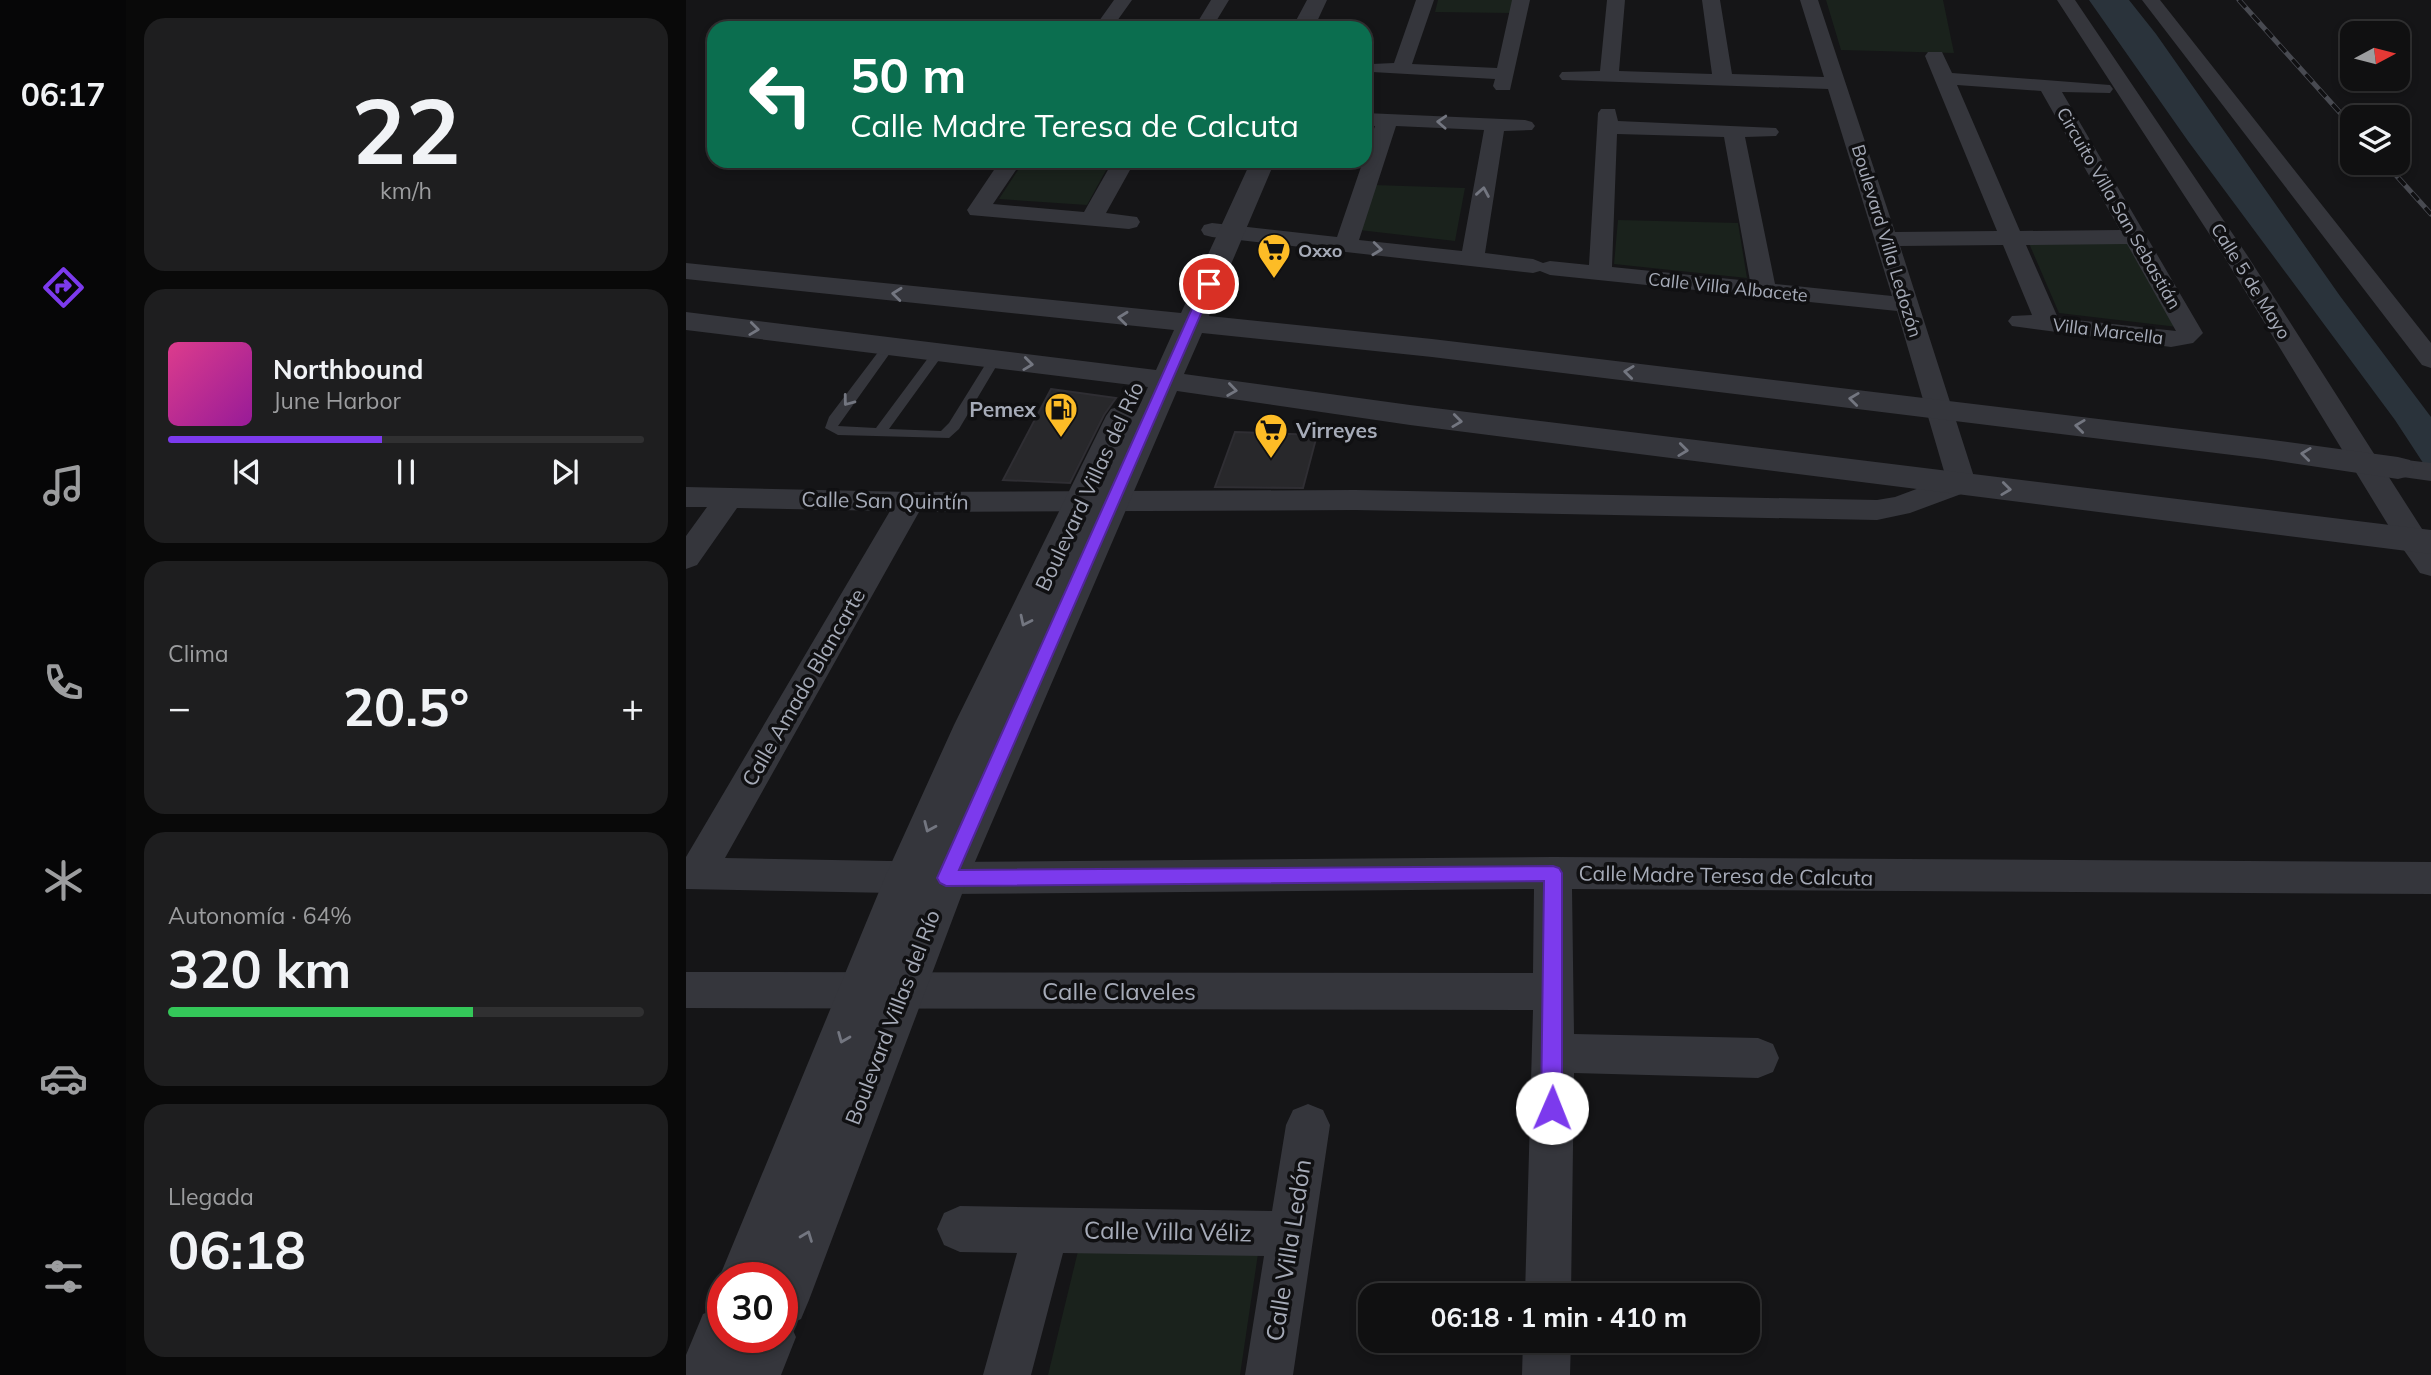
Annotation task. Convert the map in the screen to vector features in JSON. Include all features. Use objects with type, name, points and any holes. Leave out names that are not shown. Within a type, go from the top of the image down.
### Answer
[{"type":"street","points":[[1108,21],[1123,0]]},
{"type":"street","points":[[1207,21],[1220,0]]},
{"type":"street","points":[[1306,21],[1317,0]]},
{"type":"street","points":[[1325,21],[1335,0]]},
{"type":"street","points":[[1401,69],[1425,0]]},
{"type":"street","points":[[1379,68],[1504,80],[1521,0]]},
{"type":"street","points":[[1608,77],[1616,0]]},
{"type":"street","points":[[1711,0],[1723,80]]},
{"type":"street","name":"Boulevard Villa Ledozón","points":[[1809,0],[1941,409],[1962,483]]},
{"type":"street","name":"Calle 5 de Mayo","points":[[2066,0],[2425,549]]},
{"type":"street","points":[[2151,0],[2431,360]]},
{"type":"street","points":[[1935,56],[2048,324]]},
{"type":"street","points":[[1569,76],[1836,83]]},
{"type":"street","name":"Circuito Villa San Sebastián","points":[[1944,78],[2103,89]]},
{"type":"street","name":"Circuito Villa San Sebastián","points":[[2048,85],[2190,330]]},
{"type":"street","points":[[1372,119],[1525,126]]},
{"type":"street","points":[[1372,168],[1388,120]]},
{"type":"street","points":[[1600,274],[1607,120],[1769,132]]},
{"type":"street","points":[[1472,259],[1495,124]]},
{"type":"street","points":[[1733,131],[1764,292]]},
{"type":"street","points":[[1006,168],[978,211],[1129,222]]},
{"type":"street","points":[[1091,219],[1120,168]]},
{"type":"street","name":"Boulevard Villas del Río","points":[[1224,227],[1241,168]]},
{"type":"street","name":"Boulevard Villas del Río","points":[[754,1262],[881,990],[946,878],[1099,501],[1152,378],[1224,227],[1259,168]]},
{"type":"street","points":[[1347,242],[1372,168]]},
{"type":"street","name":"Calle Villa Albacete","points":[[1224,227],[1600,274],[1906,305]]},
{"type":"street","points":[[1886,239],[2136,237]]},
{"type":"street","points":[[686,271],[1432,348],[1941,409],[2431,472]]},
{"type":"street","name":"Villa Marcella","points":[[2021,320],[2171,339],[2187,336],[2190,330]]},
{"type":"street","points":[[686,321],[1152,378],[1410,415],[1962,483],[2425,549]]},
{"type":"street","name":"Calle San Quintín","points":[[686,497],[910,502],[1355,500],[1877,510],[1900,506],[1962,483]]},
{"type":"street","points":[[686,558],[729,498]]},
{"type":"street","name":"Boulevard Villas del Río","points":[[794,1262],[881,990],[907,877],[974,725],[1099,501]]},
{"type":"street","name":"Calle Amado Blancarte","points":[[691,873],[910,502]]},
{"type":"street","name":"Calle Madre Teresa de Calcuta","points":[[691,873],[946,878],[1553,873],[2431,878]]},
{"type":"street","points":[[1548,1283],[1553,873]]},
{"type":"street","name":"Calle Claveles","points":[[686,990],[1553,992]]},
{"type":"street","points":[[1553,1053],[1758,1058]]},
{"type":"street","name":"Calle Villa Ledón","points":[[1269,1375],[1308,1125]]},
{"type":"street","name":"Calle Villa Véliz","points":[[960,1228],[1290,1234]]},
{"type":"street","points":[[1007,1375],[1046,1229]]},
{"type":"street","points":[[706,1375],[715,1353]]},
{"type":"street","points":[[753,1375],[762,1353]]},
{"type":"street","points":[[1546,1375],[1547,1353]]},
{"type":"lane","points":[[889,346],[834,420],[831,428],[838,431],[944,435],[954,426],[994,360]]},
{"type":"lane","points":[[879,433],[938,353]]},
{"type":"shaded area","points":[[1438,0],[1513,0],[1510,13],[1435,12]]},
{"type":"shaded area","points":[[1826,0],[1943,0],[1954,53],[1841,50]]},
{"type":"shaded area","points":[[2089,0],[2129,0],[2156,34],[2340,296],[2431,417],[2431,475],[2395,420],[2188,141]]},
{"type":"shaded area","points":[[1019,168],[1107,168],[1087,205],[999,199]]},
{"type":"shaded area","points":[[1374,185],[1465,188],[1455,241],[1359,230]]},
{"type":"shaded area","points":[[1618,220],[1738,223],[1747,278],[1614,264]]},
{"type":"shaded area","points":[[2028,241],[2129,241],[2178,327],[2059,313]]},
{"type":"shaded area","points":[[1079,1247],[1259,1247],[1240,1375],[1048,1375]]},
{"type":"building","name":"Pemex","points":[[1051,389],[1116,398],[1104,415],[1070,483],[1003,480]]},
{"type":"building","points":[[1235,432],[1317,435],[1303,488],[1215,487]]},
{"type":"railway","points":[[2239,0],[2340,113]]},
{"type":"railway","points":[[2396,175],[2431,214]]},
{"type":"place","name":"Oxxo","points":[[1274,280]]},
{"type":"place","name":"Pemex","points":[[1061,439]]},
{"type":"place","name":"Virreyes","points":[[1271,460]]},
{"type":"route","points":[[1209,284],[1164,380],[1114,501],[946,878],[1553,873],[1552,1108]]}]
